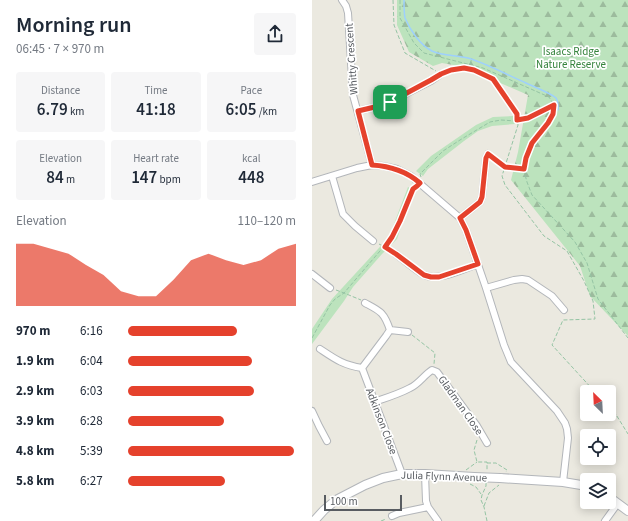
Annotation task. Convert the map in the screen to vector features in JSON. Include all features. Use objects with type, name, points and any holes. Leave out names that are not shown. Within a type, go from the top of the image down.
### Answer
[{"type":"street","name":"Whitty Crescent","points":[[342,0],[348,13],[353,95],[372,165]]},
{"type":"street","points":[[358,111],[390,102],[441,74]]},
{"type":"street","points":[[460,218],[480,202],[482,197],[486,158],[488,154]]},
{"type":"street","points":[[312,182],[357,168],[372,165],[397,169],[411,176],[460,218],[466,230],[511,362],[557,411],[565,423],[568,438],[563,482]]},
{"type":"street","points":[[332,176],[344,214],[355,226],[373,241]]},
{"type":"street","points":[[396,254],[424,275],[431,277],[439,277],[478,264]]},
{"type":"street","points":[[312,274],[330,288]]},
{"type":"street","points":[[486,288],[514,280],[528,280],[552,296],[564,310]]},
{"type":"street","points":[[365,303],[382,312],[390,330]]},
{"type":"street","points":[[390,330],[408,332]]},
{"type":"street","points":[[320,349],[340,362],[350,366],[362,368],[390,330]]},
{"type":"street","name":"Adkinson Close","points":[[362,368],[402,474]]},
{"type":"street","name":"Gladman Close","points":[[374,402],[410,388],[433,368],[488,443]]},
{"type":"street","points":[[312,411],[327,441]]},
{"type":"street","points":[[312,430],[319,426]]},
{"type":"street","name":"Julia Flynn Avenue","points":[[316,520],[324,510],[336,500],[350,492],[383,478],[402,474],[500,478],[563,482],[580,485]]},
{"type":"street","points":[[425,474],[426,501],[428,507],[438,521]]},
{"type":"street","points":[[605,521],[618,503],[628,511]]},
{"type":"street","points":[[392,516],[399,513],[428,507]]},
{"type":"path","points":[[393,0],[394,25],[406,53],[441,74],[451,70],[464,68],[474,70],[493,79],[517,114],[518,125],[502,176],[505,185],[544,236],[567,251],[584,281],[593,301],[595,319],[563,320],[552,345],[589,385]]},
{"type":"path","points":[[400,0],[400,18],[407,33],[424,53],[483,68],[549,97],[554,105],[553,114],[532,143],[526,158],[524,169],[527,182],[532,194],[575,242],[587,262],[598,299],[628,338]]},
{"type":"path","points":[[470,65],[472,58]]},
{"type":"path","points":[[312,338],[330,305],[335,299],[344,293],[385,247],[400,221],[413,189],[422,180],[420,174],[443,151],[490,122],[528,118],[554,105]]},
{"type":"path","points":[[488,154],[505,167],[524,169]]},
{"type":"path","points":[[373,241],[396,254]]},
{"type":"path","points":[[330,288],[365,303]]},
{"type":"path","points":[[408,332],[435,353],[433,368]]},
{"type":"path","points":[[616,415],[628,434]]},
{"type":"path","points":[[484,507],[489,493]]},
{"type":"green space","name":"Isaacs Ridge Nature Reserve","points":[[397,0],[628,0],[628,336],[590,296],[580,266],[511,180],[518,152],[528,95],[464,67],[442,63],[433,66],[409,52],[397,25]]},
{"type":"green space","points":[[513,116],[515,124],[492,126],[478,131],[428,169],[423,176],[416,171],[431,156],[476,125],[493,117]]},
{"type":"green space","points":[[408,187],[414,190],[397,239],[353,287],[312,344],[312,329],[332,299],[389,237]]},
{"type":"waterway","points":[[404,0],[405,18],[407,23],[423,45],[432,51],[441,54],[475,60],[546,92],[556,98],[558,102],[558,110]]},
{"type":"route","points":[[464,68],[474,70],[493,79],[517,114],[517,120],[528,118],[554,105],[553,114],[548,123],[532,143],[526,158],[524,169],[505,167],[488,154],[486,158],[482,197],[480,202],[460,218],[466,230],[478,264],[439,277],[431,277],[424,275],[385,247],[400,221],[413,189],[420,183],[411,176],[397,169],[372,165],[358,111],[390,102],[441,74],[451,70],[464,68]]}]
